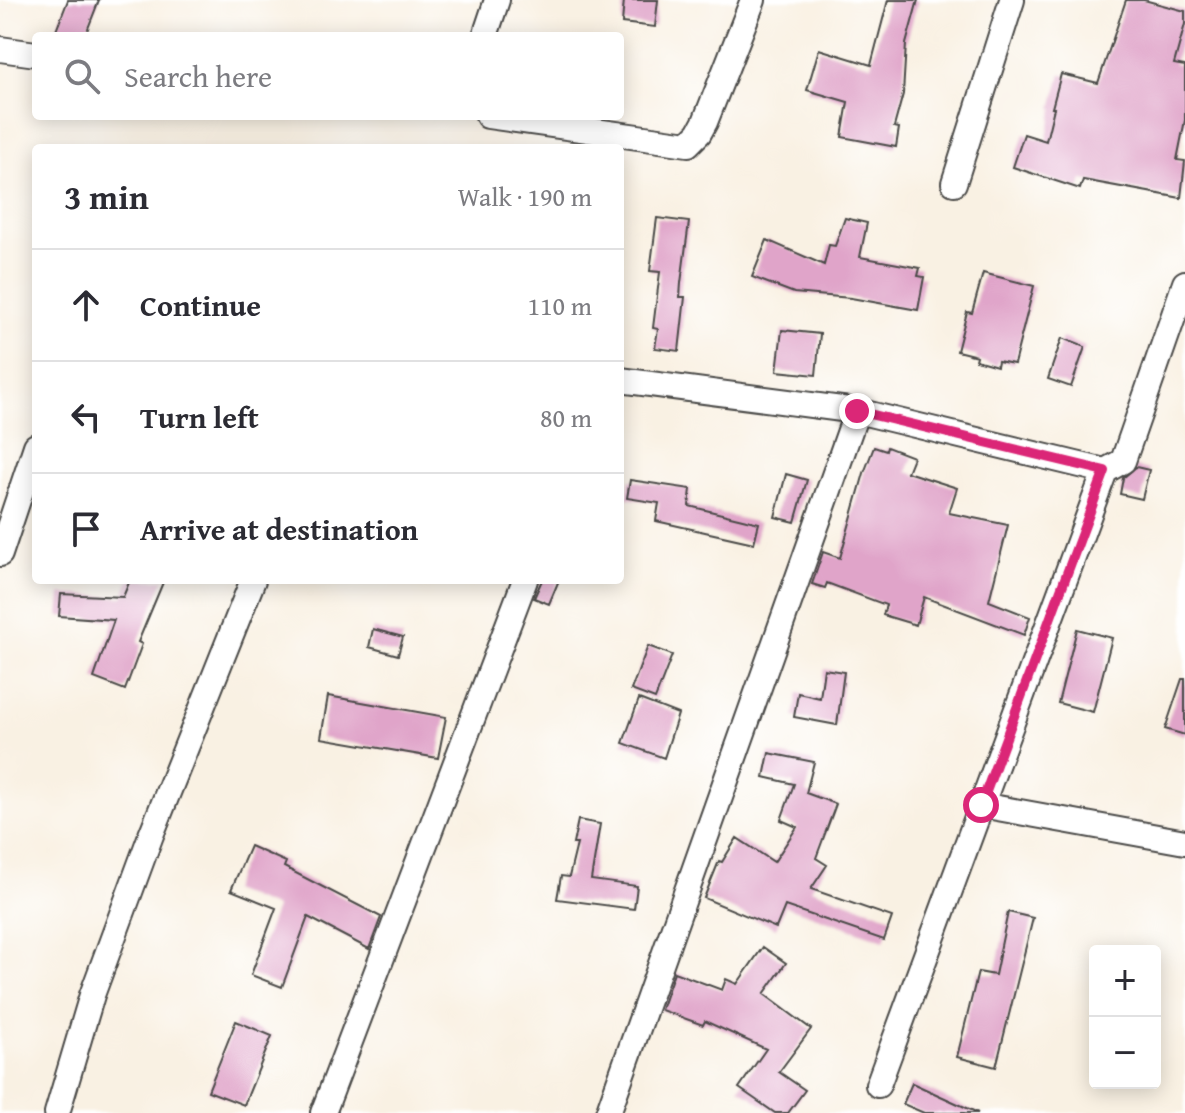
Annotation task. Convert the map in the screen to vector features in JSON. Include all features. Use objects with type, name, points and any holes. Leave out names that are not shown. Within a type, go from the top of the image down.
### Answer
[{"type":"street","points":[[486,32],[497,0]]},
{"type":"street","points":[[517,120],[688,144],[705,122],[753,0]]},
{"type":"street","points":[[954,183],[1012,0]]},
{"type":"street","points":[[0,49],[32,53]]},
{"type":"street","points":[[878,1085],[1105,471],[1123,461],[1179,316],[1185,283]]},
{"type":"street","points":[[624,381],[857,411],[1105,471]]},
{"type":"street","points":[[608,1113],[857,411]]},
{"type":"street","points":[[0,554],[32,458]]},
{"type":"street","points":[[57,1113],[92,995],[145,849],[251,584]]},
{"type":"street","points":[[323,1113],[523,584]]},
{"type":"street","points":[[981,805],[1185,842]]},
{"type":"building","points":[[68,0],[99,0],[87,32],[56,32]]},
{"type":"building","points":[[624,0],[658,0],[655,27],[622,23]]},
{"type":"building","points":[[888,0],[918,0],[906,44],[903,94],[894,127],[899,128],[896,147],[842,137],[848,102],[807,90],[819,49],[871,65]]},
{"type":"building","points":[[1126,0],[1144,0],[1185,11],[1185,24],[1174,64],[1185,66],[1185,120],[1177,160],[1185,161],[1181,198],[1083,180],[1080,189],[1013,167],[1024,134],[1046,141],[1061,74],[1098,83]]},
{"type":"building","points":[[657,218],[689,222],[681,283],[680,297],[685,297],[679,351],[655,348],[658,329],[653,328],[660,272],[650,271]]},
{"type":"building","points":[[845,218],[867,223],[860,257],[920,268],[918,276],[924,277],[918,310],[851,298],[794,293],[752,277],[767,240],[824,265],[829,245],[835,246]]},
{"type":"building","points":[[983,273],[1034,286],[1014,364],[998,361],[997,366],[957,351],[967,312],[972,313]]},
{"type":"building","points":[[782,330],[820,334],[816,375],[777,371]]},
{"type":"building","points":[[1062,338],[1085,347],[1071,387],[1048,379]]},
{"type":"building","points":[[874,447],[886,451],[887,447],[913,457],[907,472],[957,488],[949,513],[1008,525],[989,601],[1030,617],[1024,635],[924,597],[916,625],[883,615],[886,605],[827,583],[825,588],[812,584],[823,552],[840,558]]},
{"type":"building","points":[[1136,467],[1149,470],[1142,499],[1120,494],[1123,478]]},
{"type":"building","points":[[786,474],[807,480],[795,522],[775,517]]},
{"type":"building","points":[[630,480],[691,489],[689,506],[759,523],[754,543],[656,521],[659,503],[627,498]]},
{"type":"building","points":[[128,584],[162,584],[138,642],[142,644],[125,690],[94,678],[114,620],[59,616],[61,594],[123,597]]},
{"type":"building","points":[[540,584],[557,584],[549,604],[534,598]]},
{"type":"building","points":[[373,629],[403,637],[398,655],[369,647]]},
{"type":"building","points":[[1077,629],[1112,638],[1093,712],[1058,703]]},
{"type":"building","points":[[648,646],[672,655],[655,699],[631,690]]},
{"type":"building","points":[[824,669],[844,672],[837,725],[794,717],[798,693],[820,698]]},
{"type":"building","points":[[1182,679],[1185,679],[1185,735],[1165,729]]},
{"type":"building","points":[[328,696],[446,717],[438,758],[321,738]]},
{"type":"building","points":[[639,699],[678,714],[664,758],[623,743]]},
{"type":"building","points":[[769,753],[814,762],[806,793],[836,804],[816,858],[827,865],[811,889],[892,917],[884,940],[785,906],[776,928],[704,898],[719,861],[722,862],[737,838],[774,862],[797,827],[781,820],[794,784],[764,777]]},
{"type":"building","points":[[578,820],[600,824],[591,880],[637,886],[634,909],[557,899],[561,876],[569,877],[577,844],[573,844]]},
{"type":"building","points":[[250,846],[286,862],[284,867],[381,917],[369,949],[308,917],[282,987],[251,975],[276,908],[231,890]]},
{"type":"building","points":[[1008,912],[1033,918],[996,1067],[957,1057],[978,972],[995,975]]},
{"type":"building","points":[[763,947],[786,963],[764,994],[811,1029],[779,1072],[805,1090],[788,1113],[775,1113],[739,1088],[766,1049],[705,1021],[703,1025],[661,1010],[674,972],[722,990],[726,979],[737,984]]},
{"type":"building","points":[[236,1021],[272,1036],[244,1105],[208,1091]]},
{"type":"building","points":[[912,1083],[978,1113],[924,1113],[903,1104]]},
{"type":"route","points":[[857,411],[1105,471],[981,805]]}]
